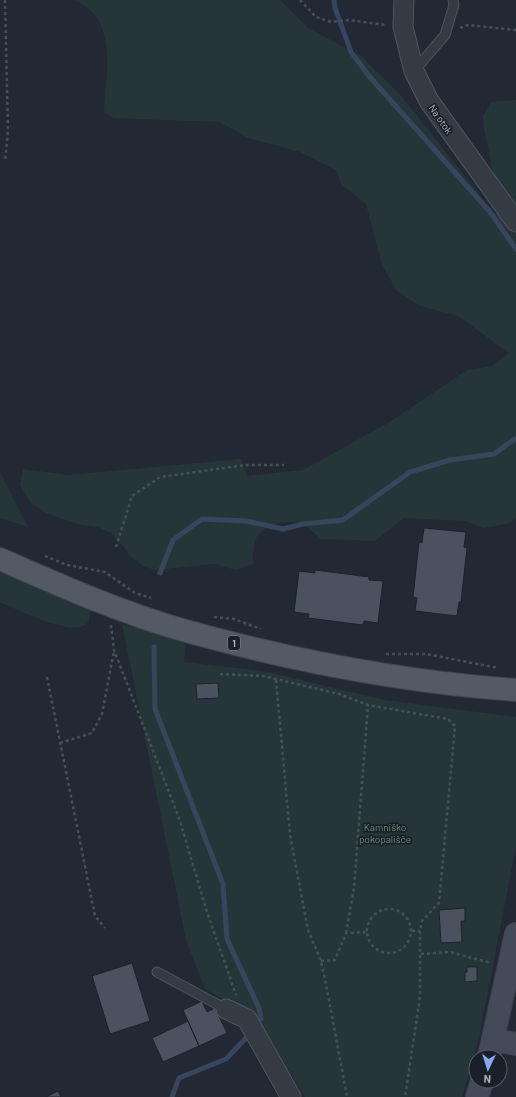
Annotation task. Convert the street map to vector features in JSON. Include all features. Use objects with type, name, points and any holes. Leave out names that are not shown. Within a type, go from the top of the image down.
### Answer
[{"type":"main road","name":"1","points":[[0,559],[113,606],[185,630],[300,660],[376,674],[516,690]]},
{"type":"street","name":"Na otok","points":[[404,0],[404,27],[414,71],[429,101],[516,222]]},
{"type":"street","points":[[516,934],[492,1049],[516,1044]]},
{"type":"street","points":[[226,1009],[247,1019],[291,1097]]},
{"type":"lane","points":[[414,71],[445,35],[454,5],[453,0]]},
{"type":"lane","points":[[157,972],[226,1009]]},
{"type":"path","points":[[5,0],[8,131],[5,161]]},
{"type":"path","points":[[300,0],[316,17],[331,22],[348,20],[404,27]]},
{"type":"path","points":[[445,35],[468,25],[516,30]]},
{"type":"path","points":[[116,547],[132,496],[160,477],[246,465],[284,465]]},
{"type":"path","points":[[37,553],[67,565],[105,572],[135,593],[157,600]]},
{"type":"path","points":[[113,606],[111,627],[114,650],[179,818],[207,912],[233,988],[247,1019]]},
{"type":"path","points":[[208,617],[234,619],[266,632]]},
{"type":"path","points":[[60,743],[92,733],[102,714],[104,691],[114,650]]},
{"type":"path","points":[[379,655],[426,654],[460,659],[504,670]]},
{"type":"path","points":[[220,674],[263,676],[339,694],[368,705],[448,719],[455,726],[439,903],[422,920],[420,931],[420,997],[405,1097]]},
{"type":"path","points":[[46,677],[95,916],[105,928]]},
{"type":"path","points":[[276,680],[290,835],[308,930],[321,961],[347,1097]]},
{"type":"path","points":[[321,961],[335,960],[346,933],[354,888],[368,705]]},
{"type":"path","points":[[389,909],[398,911],[405,915],[410,922],[412,931],[407,945],[401,950],[393,953],[378,951],[372,946],[367,932],[369,923],[373,916],[380,911],[389,909]]},
{"type":"path","points":[[412,931],[420,931]]},
{"type":"path","points":[[346,933],[367,932]]},
{"type":"path","points":[[421,954],[450,952],[479,962],[509,967]]},
{"type":"green space","points":[[73,0],[280,0],[308,28],[361,56],[403,98],[494,213],[502,215],[484,128],[483,116],[491,102],[516,100],[516,517],[510,523],[484,528],[465,521],[404,518],[375,541],[321,539],[302,522],[289,522],[269,526],[258,535],[254,544],[253,564],[236,570],[214,564],[155,570],[143,566],[130,556],[111,533],[98,527],[80,525],[46,513],[30,502],[20,485],[23,469],[68,475],[241,459],[247,476],[303,470],[388,423],[467,370],[492,366],[509,353],[458,316],[420,306],[397,291],[382,265],[366,204],[341,184],[336,170],[300,152],[248,138],[220,122],[114,118],[104,113],[107,65],[104,33],[98,19],[88,8]]},
{"type":"green space","points":[[0,472],[28,527],[0,518]]},
{"type":"green space","points":[[0,572],[90,610],[89,622],[81,627],[73,628],[63,626],[29,615],[0,602]]},
{"type":"green space","name":"Kamniško pokopališče","points":[[122,624],[149,630],[184,643],[184,662],[263,671],[385,700],[516,717],[516,846],[479,1038],[476,1049],[468,1049],[468,1076],[462,1097],[305,1097],[259,1021],[205,989],[186,940]]},
{"type":"building","points":[[424,528],[466,532],[464,547],[467,548],[461,602],[459,602],[457,616],[415,611],[417,598],[413,597],[419,542],[422,543]]},
{"type":"building","points":[[315,570],[369,577],[369,580],[383,581],[378,623],[364,621],[363,625],[308,618],[309,614],[294,612],[299,571],[315,573]]},
{"type":"building","points":[[218,683],[219,698],[197,699],[196,684]]},
{"type":"building","points":[[465,908],[465,921],[461,921],[462,942],[441,943],[439,910]]},
{"type":"building","points":[[132,963],[150,1021],[110,1034],[92,976]]},
{"type":"building","points":[[467,967],[477,967],[477,981],[465,982],[465,972],[467,972]]},
{"type":"building","points":[[202,1001],[207,1012],[215,1008],[227,1033],[199,1046],[183,1010]]},
{"type":"building","points":[[188,1021],[199,1046],[163,1062],[152,1038]]},
{"type":"building","points":[[58,1091],[61,1097],[46,1097]]},
{"type":"waterway","points":[[334,0],[335,8],[351,52],[369,76],[490,212],[516,249]]},
{"type":"waterway","points":[[160,573],[173,540],[202,519],[246,521],[283,529],[303,524],[343,520],[410,472],[450,460],[494,454],[516,438]]},
{"type":"waterway","points":[[154,647],[155,709],[223,884],[227,939],[259,1008],[261,1019]]},
{"type":"waterway","points":[[172,1097],[179,1078],[226,1059],[247,1037]]}]
